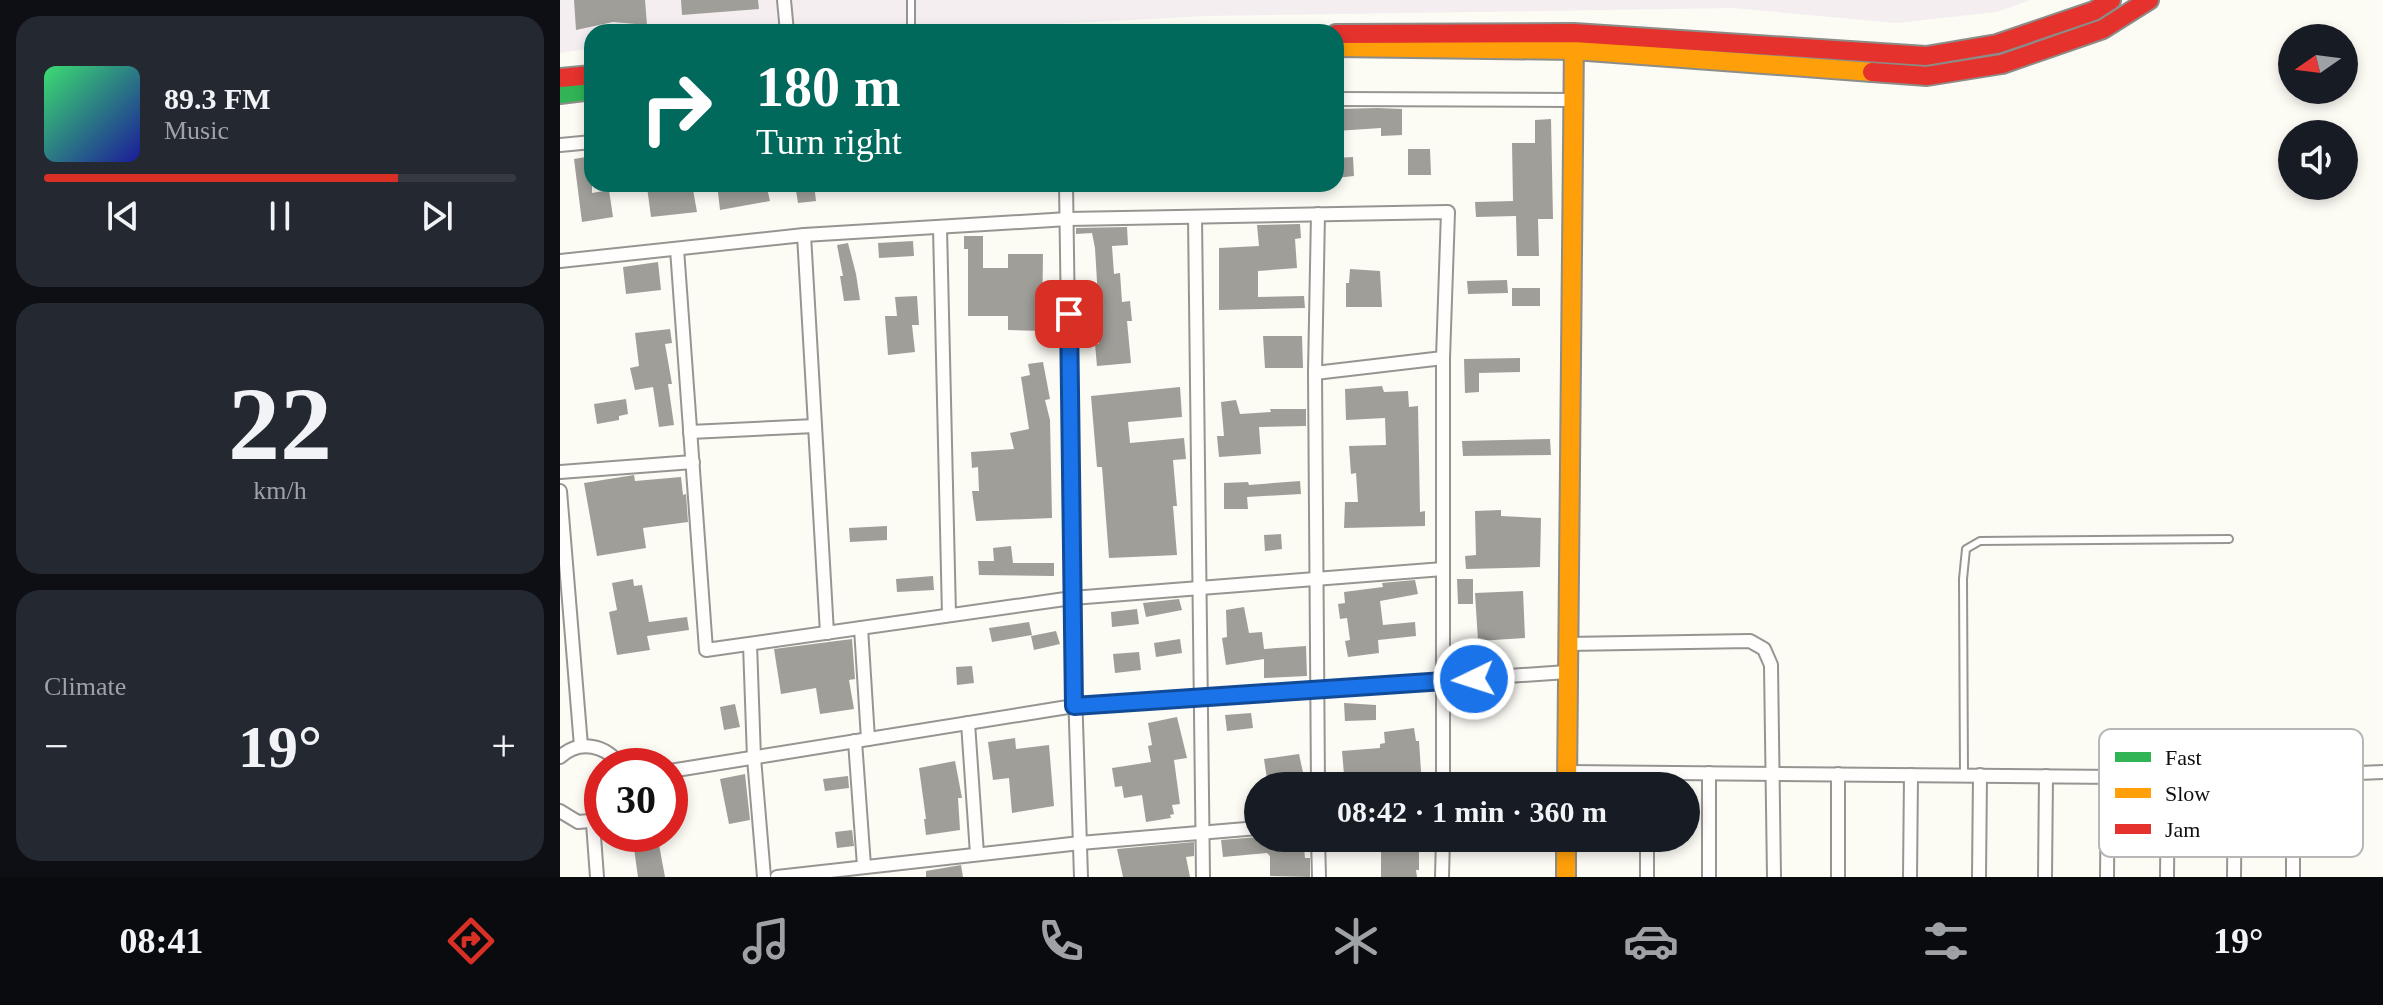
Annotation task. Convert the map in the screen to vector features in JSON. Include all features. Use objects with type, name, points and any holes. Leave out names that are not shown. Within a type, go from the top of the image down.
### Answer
[{"type":"street","points":[[784,0],[786,24]]},
{"type":"street","points":[[1344,34],[1926,56],[1997,44],[2094,11],[2111,0]]},
{"type":"street","points":[[1344,47],[1574,42],[1927,76],[2002,64],[2103,29],[2149,0]]},
{"type":"street","points":[[1567,772],[1574,42]]},
{"type":"street","points":[[560,78],[584,76]]},
{"type":"street","points":[[560,94],[584,91]]},
{"type":"street","points":[[1344,99],[1573,100]]},
{"type":"street","points":[[560,145],[584,143]]},
{"type":"street","points":[[1066,192],[1074,706],[1081,877]]},
{"type":"street","points":[[560,261],[804,235],[1068,219],[1448,212],[1443,358],[1443,772]]},
{"type":"street","points":[[1318,214],[1315,373],[1318,772]]},
{"type":"street","points":[[1195,217],[1203,877]]},
{"type":"street","points":[[940,228],[949,615]]},
{"type":"street","points":[[804,235],[827,633]]},
{"type":"street","points":[[677,249],[706,650],[1072,598],[1443,569]]},
{"type":"street","points":[[1315,373],[1443,358]]},
{"type":"street","points":[[690,432],[815,426]]},
{"type":"street","points":[[560,472],[693,462]]},
{"type":"street","points":[[560,491],[581,746]]},
{"type":"street","points":[[861,628],[864,866]]},
{"type":"street","points":[[1567,644],[1750,641],[1764,649],[1771,665],[1774,877]]},
{"type":"street","points":[[750,644],[754,758],[764,877]]},
{"type":"street","points":[[688,768],[1074,706],[1567,672]]},
{"type":"street","points":[[968,723],[977,854]]},
{"type":"street","points":[[560,757],[581,746],[601,748]]},
{"type":"street","points":[[2363,773],[2383,772]]},
{"type":"street","points":[[1709,773],[1709,877]]},
{"type":"street","points":[[1700,774],[2099,777]]},
{"type":"street","points":[[1838,774],[1838,877]]},
{"type":"street","points":[[1910,877],[1911,775]]},
{"type":"street","points":[[1979,877],[1980,775]]},
{"type":"street","points":[[2045,877],[2046,776]]},
{"type":"street","points":[[560,811],[578,822],[584,822]]},
{"type":"street","points":[[777,877],[1080,843],[1244,829]]},
{"type":"street","points":[[597,852],[597,877]]},
{"type":"street","points":[[1318,852],[1319,877]]},
{"type":"street","points":[[1442,877],[1443,852]]},
{"type":"street","points":[[1566,852],[1566,877]]},
{"type":"street","points":[[1647,852],[1647,877]]},
{"type":"street","points":[[2107,857],[2107,877]]},
{"type":"street","points":[[2167,857],[2167,877]]},
{"type":"street","points":[[2234,857],[2234,877]]},
{"type":"lane","points":[[911,0],[911,24]]},
{"type":"lane","points":[[1964,775],[1963,579],[1966,549],[1980,541],[2229,539]]},
{"type":"shaded area","points":[[560,0],[2030,0],[1997,12],[1896,23],[1733,8],[1206,16],[1054,24],[584,24],[584,49],[560,53]]},
{"type":"building","points":[[574,0],[645,0],[647,24],[584,24],[584,28],[576,30]]},
{"type":"building","points":[[681,0],[758,0],[759,9],[682,15]]},
{"type":"building","points":[[1344,109],[1402,109],[1402,135],[1381,136],[1381,128],[1344,130]]},
{"type":"building","points":[[1551,119],[1553,219],[1538,219],[1539,256],[1517,256],[1516,216],[1476,217],[1475,202],[1513,201],[1512,143],[1535,143],[1535,120]]},
{"type":"building","points":[[1408,149],[1430,149],[1431,175],[1408,175]]},
{"type":"building","points":[[584,157],[584,192],[609,192],[613,217],[582,222],[574,159]]},
{"type":"building","points":[[1353,157],[1354,176],[1344,177],[1344,158]]},
{"type":"building","points":[[648,192],[693,192],[697,212],[651,217]]},
{"type":"building","points":[[718,192],[768,192],[770,201],[720,210]]},
{"type":"building","points":[[796,192],[815,192],[816,201],[798,203]]},
{"type":"building","points":[[1300,224],[1301,238],[1295,239],[1297,268],[1258,271],[1258,297],[1304,296],[1305,308],[1219,310],[1219,248],[1259,246],[1257,225]]},
{"type":"building","points":[[1127,227],[1128,245],[1112,246],[1114,274],[1120,273],[1122,302],[1130,301],[1132,321],[1127,321],[1131,363],[1097,366],[1095,344],[1099,344],[1099,315],[1095,248],[1092,233],[1076,234],[1076,228]]},
{"type":"building","points":[[964,236],[983,236],[983,268],[1008,268],[1008,254],[1043,254],[1042,331],[1008,330],[1008,316],[968,316],[968,249],[964,249]]},
{"type":"building","points":[[913,241],[914,256],[879,258],[878,243]]},
{"type":"building","points":[[848,243],[860,300],[844,301],[837,245]]},
{"type":"building","points":[[658,262],[661,290],[626,294],[623,267]]},
{"type":"building","points":[[1350,269],[1380,271],[1382,307],[1346,307],[1346,283],[1349,283]]},
{"type":"building","points":[[1507,280],[1508,293],[1468,294],[1467,281]]},
{"type":"building","points":[[1512,288],[1540,288],[1540,306],[1512,306]]},
{"type":"building","points":[[917,296],[919,325],[912,325],[915,352],[888,355],[885,316],[897,316],[895,297]]},
{"type":"building","points":[[670,329],[672,343],[665,344],[672,384],[668,384],[674,425],[659,427],[653,387],[635,390],[630,368],[639,366],[635,333]]},
{"type":"building","points":[[1263,336],[1302,336],[1303,368],[1265,368]]},
{"type":"building","points":[[1520,358],[1520,372],[1479,373],[1479,392],[1465,393],[1464,359]]},
{"type":"building","points":[[1043,362],[1050,399],[1045,400],[1050,420],[1052,518],[976,521],[972,491],[979,491],[978,467],[972,468],[971,452],[1014,449],[1010,433],[1029,429],[1021,377],[1030,375],[1028,364]]},
{"type":"building","points":[[1382,386],[1384,392],[1408,391],[1409,407],[1418,406],[1420,512],[1425,511],[1425,526],[1344,528],[1345,502],[1358,502],[1356,473],[1351,474],[1349,446],[1386,445],[1385,418],[1346,420],[1345,389]]},
{"type":"building","points":[[1180,387],[1182,417],[1128,422],[1130,443],[1184,438],[1186,459],[1173,460],[1177,555],[1109,558],[1102,467],[1097,467],[1091,396]]},
{"type":"building","points":[[626,399],[628,414],[619,416],[619,420],[597,424],[594,404]]},
{"type":"building","points":[[1236,400],[1240,414],[1271,412],[1270,409],[1306,409],[1306,426],[1259,427],[1261,454],[1219,457],[1217,436],[1224,436],[1221,402]]},
{"type":"building","points":[[1550,439],[1551,455],[1463,456],[1462,441]]},
{"type":"building","points":[[634,475],[635,481],[681,477],[688,522],[643,528],[646,548],[597,556],[584,483]]},
{"type":"building","points":[[1300,481],[1301,494],[1247,497],[1248,509],[1224,509],[1224,483],[1248,482],[1249,485]]},
{"type":"building","points":[[1501,510],[1501,516],[1541,518],[1540,567],[1466,569],[1465,556],[1476,555],[1475,511]]},
{"type":"building","points":[[887,526],[887,540],[850,542],[849,528]]},
{"type":"building","points":[[1281,534],[1282,549],[1265,551],[1264,535]]},
{"type":"building","points":[[1011,546],[1013,563],[1054,563],[1054,576],[979,575],[978,561],[994,561],[993,548]]},
{"type":"building","points":[[933,576],[934,590],[897,592],[896,579]]},
{"type":"building","points":[[633,579],[634,586],[642,585],[649,622],[687,617],[689,630],[647,636],[650,650],[617,655],[609,612],[617,610],[612,583]]},
{"type":"building","points":[[1457,579],[1473,579],[1473,604],[1458,604]]},
{"type":"building","points":[[1415,580],[1418,594],[1380,601],[1383,625],[1415,622],[1416,636],[1378,640],[1379,653],[1348,657],[1345,641],[1350,640],[1347,618],[1340,619],[1338,604],[1345,603],[1344,592],[1383,587],[1382,583]]},
{"type":"building","points":[[1523,591],[1525,638],[1478,641],[1475,593]]},
{"type":"building","points":[[1179,599],[1182,610],[1146,617],[1143,603]]},
{"type":"building","points":[[1244,607],[1249,633],[1262,632],[1264,649],[1306,646],[1307,676],[1264,678],[1264,659],[1226,665],[1222,638],[1227,637],[1226,610]]},
{"type":"building","points":[[1137,609],[1139,624],[1112,627],[1111,612]]},
{"type":"building","points":[[1029,622],[1032,635],[992,642],[989,628]]},
{"type":"building","points":[[1056,631],[1060,644],[1034,650],[1031,636]]},
{"type":"building","points":[[852,639],[855,679],[849,680],[854,709],[820,714],[816,688],[781,694],[774,649]]},
{"type":"building","points":[[1180,639],[1182,653],[1156,657],[1154,643]]},
{"type":"building","points":[[1139,652],[1141,670],[1115,673],[1113,654]]},
{"type":"building","points":[[972,666],[974,683],[957,685],[956,667]]},
{"type":"building","points":[[1344,703],[1376,705],[1376,720],[1345,721]]},
{"type":"building","points":[[735,704],[740,727],[724,730],[720,707]]},
{"type":"building","points":[[1251,713],[1253,728],[1227,731],[1225,715]]},
{"type":"building","points":[[1177,717],[1187,758],[1174,760],[1180,804],[1172,805],[1174,814],[1170,815],[1171,818],[1146,822],[1142,795],[1124,798],[1122,786],[1115,787],[1112,768],[1151,762],[1148,723]]},
{"type":"building","points":[[1414,728],[1416,741],[1419,741],[1421,772],[1344,772],[1342,751],[1380,748],[1380,744],[1385,743],[1384,732]]},
{"type":"building","points":[[1015,738],[1016,749],[1049,745],[1054,806],[1012,813],[1009,778],[993,780],[988,742]]},
{"type":"building","points":[[1299,754],[1303,772],[1266,772],[1264,759]]},
{"type":"building","points":[[955,761],[962,798],[958,798],[960,830],[926,835],[919,768]]},
{"type":"building","points":[[745,774],[750,820],[729,824],[720,779]]},
{"type":"building","points":[[848,776],[849,788],[825,791],[823,779]]},
{"type":"building","points":[[852,830],[854,846],[837,848],[835,832]]},
{"type":"building","points":[[1244,838],[1244,852],[1304,852],[1305,858],[1310,858],[1310,877],[1270,876],[1270,856],[1267,853],[1223,857],[1221,840]]},
{"type":"building","points":[[1194,842],[1194,856],[1186,857],[1190,877],[1123,877],[1117,849]]},
{"type":"building","points":[[635,852],[660,852],[665,877],[638,877]]},
{"type":"building","points":[[1381,852],[1419,852],[1417,877],[1381,877]]},
{"type":"building","points":[[961,865],[963,877],[926,877],[926,871]]},
{"type":"traffic: fast","points":[[560,94],[584,91]]},
{"type":"traffic: slow","points":[[1567,772],[1574,40]]},
{"type":"traffic: slow","points":[[1344,47],[1574,50],[1872,72]]},
{"type":"traffic: slow","points":[[1566,852],[1566,877]]},
{"type":"traffic: jam","points":[[1344,34],[1574,33],[1926,56],[1997,44],[2094,11],[2111,0]]},
{"type":"traffic: jam","points":[[1872,72],[1927,76],[2002,64],[2103,29],[2149,0]]},
{"type":"traffic: jam","points":[[560,78],[584,76]]},
{"type":"route","points":[[1069,314],[1074,706],[1474,679]]}]
